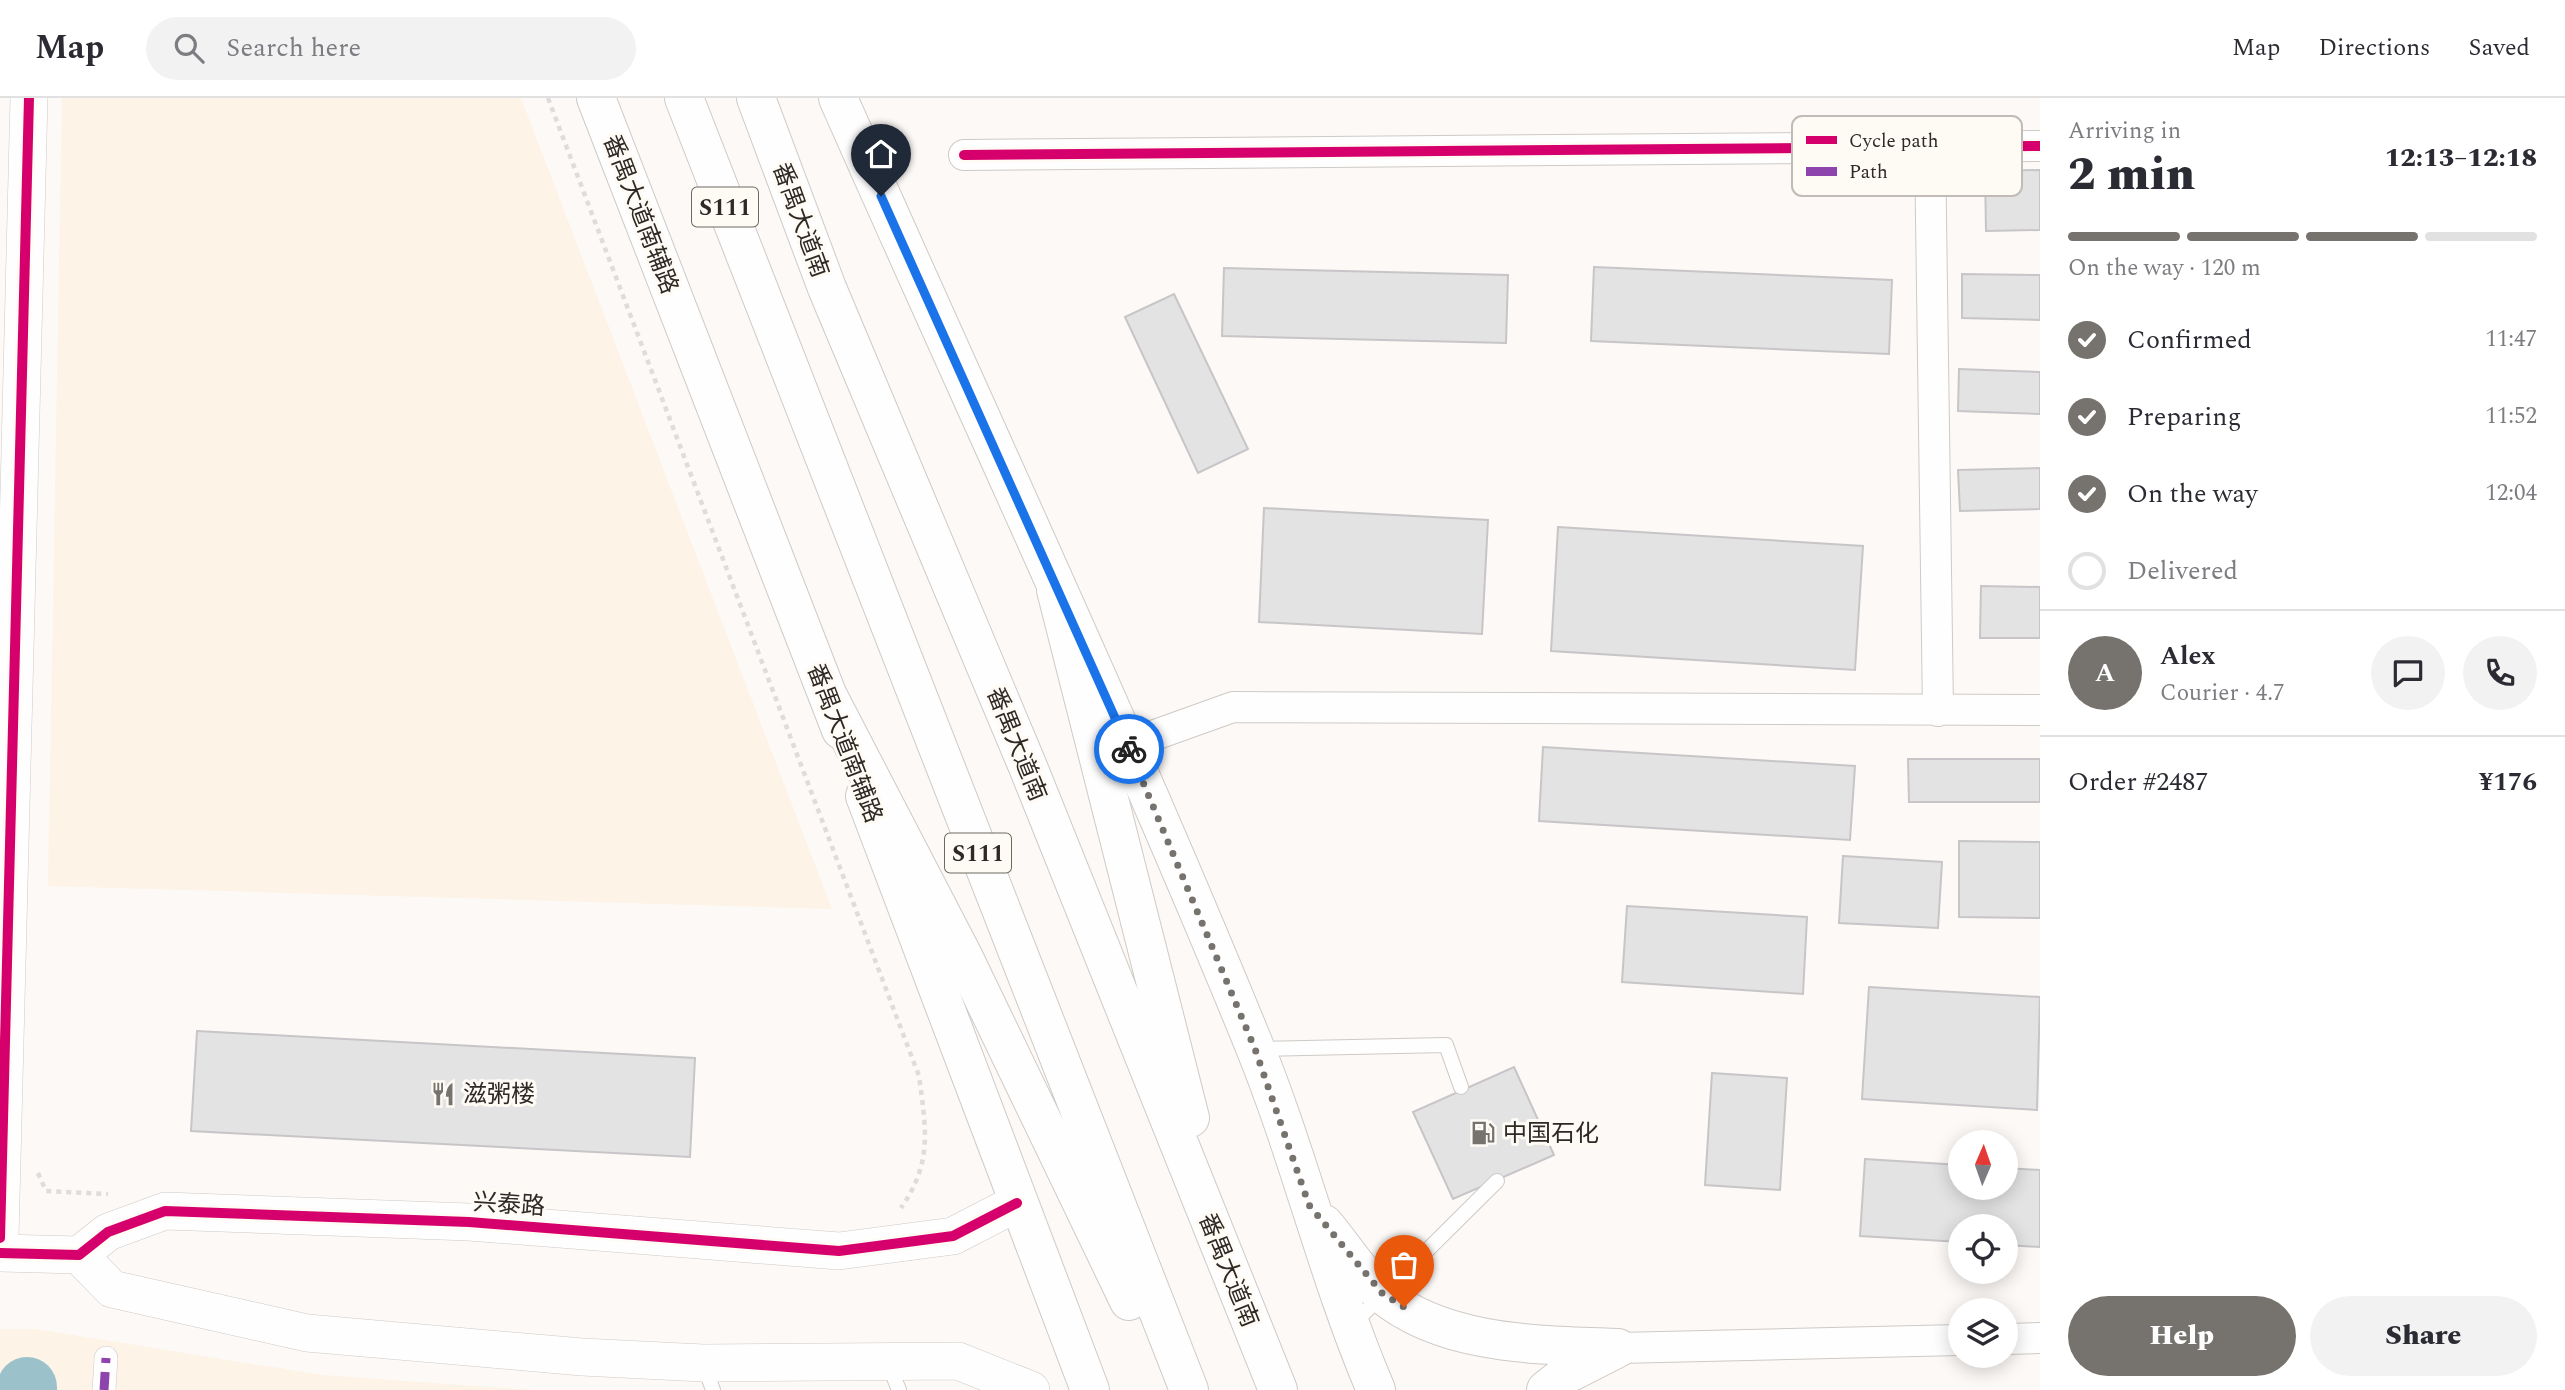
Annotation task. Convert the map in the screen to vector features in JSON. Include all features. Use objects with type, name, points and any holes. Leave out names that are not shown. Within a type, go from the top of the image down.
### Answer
[{"type":"main road","name":"番禺大道南辅路","points":[[596,98],[829,698],[1017,1203],[1090,1390]]},
{"type":"main road","name":"S111","points":[[684,98],[1189,1390]]},
{"type":"main road","name":"番禺大道南","points":[[756,98],[827,288],[1028,767],[1278,1390]]},
{"type":"main road","points":[[838,98],[1056,590],[1128,745],[1255,1049],[1349,1327],[1376,1390]]},
{"type":"main road","points":[[1056,590],[1228,1266]]},
{"type":"main road","points":[[829,698],[963,956],[1172,1390]]},
{"type":"main road","points":[[1309,1205],[1382,1293],[1426,1321],[1510,1343],[1618,1348]]},
{"type":"main road","points":[[1546,1390],[1565,1375],[1618,1348]]},
{"type":"street","points":[[0,1238],[6,814],[29,98]]},
{"type":"street","points":[[2022,146],[2040,146]]},
{"type":"street","points":[[964,155],[1792,148]]},
{"type":"street","points":[[1931,196],[1938,711]]},
{"type":"street","points":[[1128,745],[1233,707],[2040,710]]},
{"type":"street","name":"兴泰路","points":[[79,1255],[107,1232],[165,1211],[469,1222],[839,1251],[953,1236],[1017,1203]]},
{"type":"street","points":[[0,1253],[79,1255],[112,1289],[307,1334],[582,1357],[708,1377],[893,1376],[958,1361],[1031,1390]]},
{"type":"street","points":[[2018,1339],[2040,1338]]},
{"type":"street","points":[[1618,1348],[1948,1340]]},
{"type":"street","points":[[104,1390],[106,1358]]},
{"type":"lane","points":[[1255,1049],[1446,1045],[1461,1087]]},
{"type":"lane","points":[[1349,1327],[1497,1181]]},
{"type":"path","points":[[548,98],[919,1076],[928,1141],[914,1190],[897,1213]]},
{"type":"path","points":[[35,1165],[46,1191],[115,1194]]},
{"type":"shaded area","points":[[62,98],[521,98],[832,909],[48,886]]},
{"type":"shaded area","points":[[0,1329],[36,1329],[322,1375],[530,1390],[0,1390]]},
{"type":"building","points":[[2022,170],[2040,170],[2040,230],[1986,231],[1985,196],[2022,196]]},
{"type":"building","points":[[1594,267],[1892,280],[1889,354],[1591,341]]},
{"type":"building","points":[[1224,268],[1508,275],[1506,343],[1222,336]]},
{"type":"building","points":[[1962,274],[2040,275],[2040,320],[1962,318]]},
{"type":"building","points":[[1174,294],[1248,449],[1198,473],[1125,317]]},
{"type":"building","points":[[1959,369],[2040,372],[2040,414],[1958,411]]},
{"type":"building","points":[[2040,468],[2040,509],[1960,511],[1958,470]]},
{"type":"building","points":[[1264,508],[1488,520],[1482,634],[1259,622]]},
{"type":"building","points":[[1558,527],[1863,546],[1855,670],[1551,651]]},
{"type":"building","points":[[1981,586],[2040,587],[2040,638],[1980,638]]},
{"type":"building","points":[[1543,747],[1855,766],[1850,840],[1539,821]]},
{"type":"building","points":[[1908,759],[2040,759],[2040,802],[1909,802]]},
{"type":"building","points":[[1959,841],[2040,842],[2040,918],[1959,917]]},
{"type":"building","points":[[1843,856],[1942,862],[1938,928],[1839,923]]},
{"type":"building","points":[[1627,906],[1807,917],[1803,994],[1622,982]]},
{"type":"building","points":[[1869,987],[2040,997],[2037,1110],[1862,1099]]},
{"type":"building","name":"滋粥楼","points":[[197,1031],[695,1058],[690,1157],[191,1131]]},
{"type":"building","name":"中国石化","points":[[1514,1067],[1554,1155],[1453,1199],[1413,1112]]},
{"type":"building","points":[[1712,1073],[1787,1078],[1780,1190],[1705,1185]]},
{"type":"building","points":[[1865,1159],[1948,1164],[1948,1200],[2018,1200],[2018,1169],[2040,1170],[2040,1247],[2018,1246],[2018,1214],[1948,1214],[1948,1241],[1860,1236]]},
{"type":"marked path","points":[[104,1390],[106,1358]]},
{"type":"cycle path","points":[[0,1238],[29,98]]},
{"type":"cycle path","points":[[2022,146],[2040,146]]},
{"type":"cycle path","points":[[964,155],[1792,148]]},
{"type":"cycle path","points":[[0,1253],[79,1255],[108,1232],[165,1211],[469,1222],[839,1251],[953,1236],[1017,1203]]},
{"type":"way so far","points":[[1129,749],[1255,1049],[1309,1205],[1382,1293],[1404,1307]]},
{"type":"place","name":"滋粥楼","points":[[443,1094]]},
{"type":"place","name":"中国石化","points":[[1483,1133]]},
{"type":"route","points":[[881,196],[1129,749]]}]
